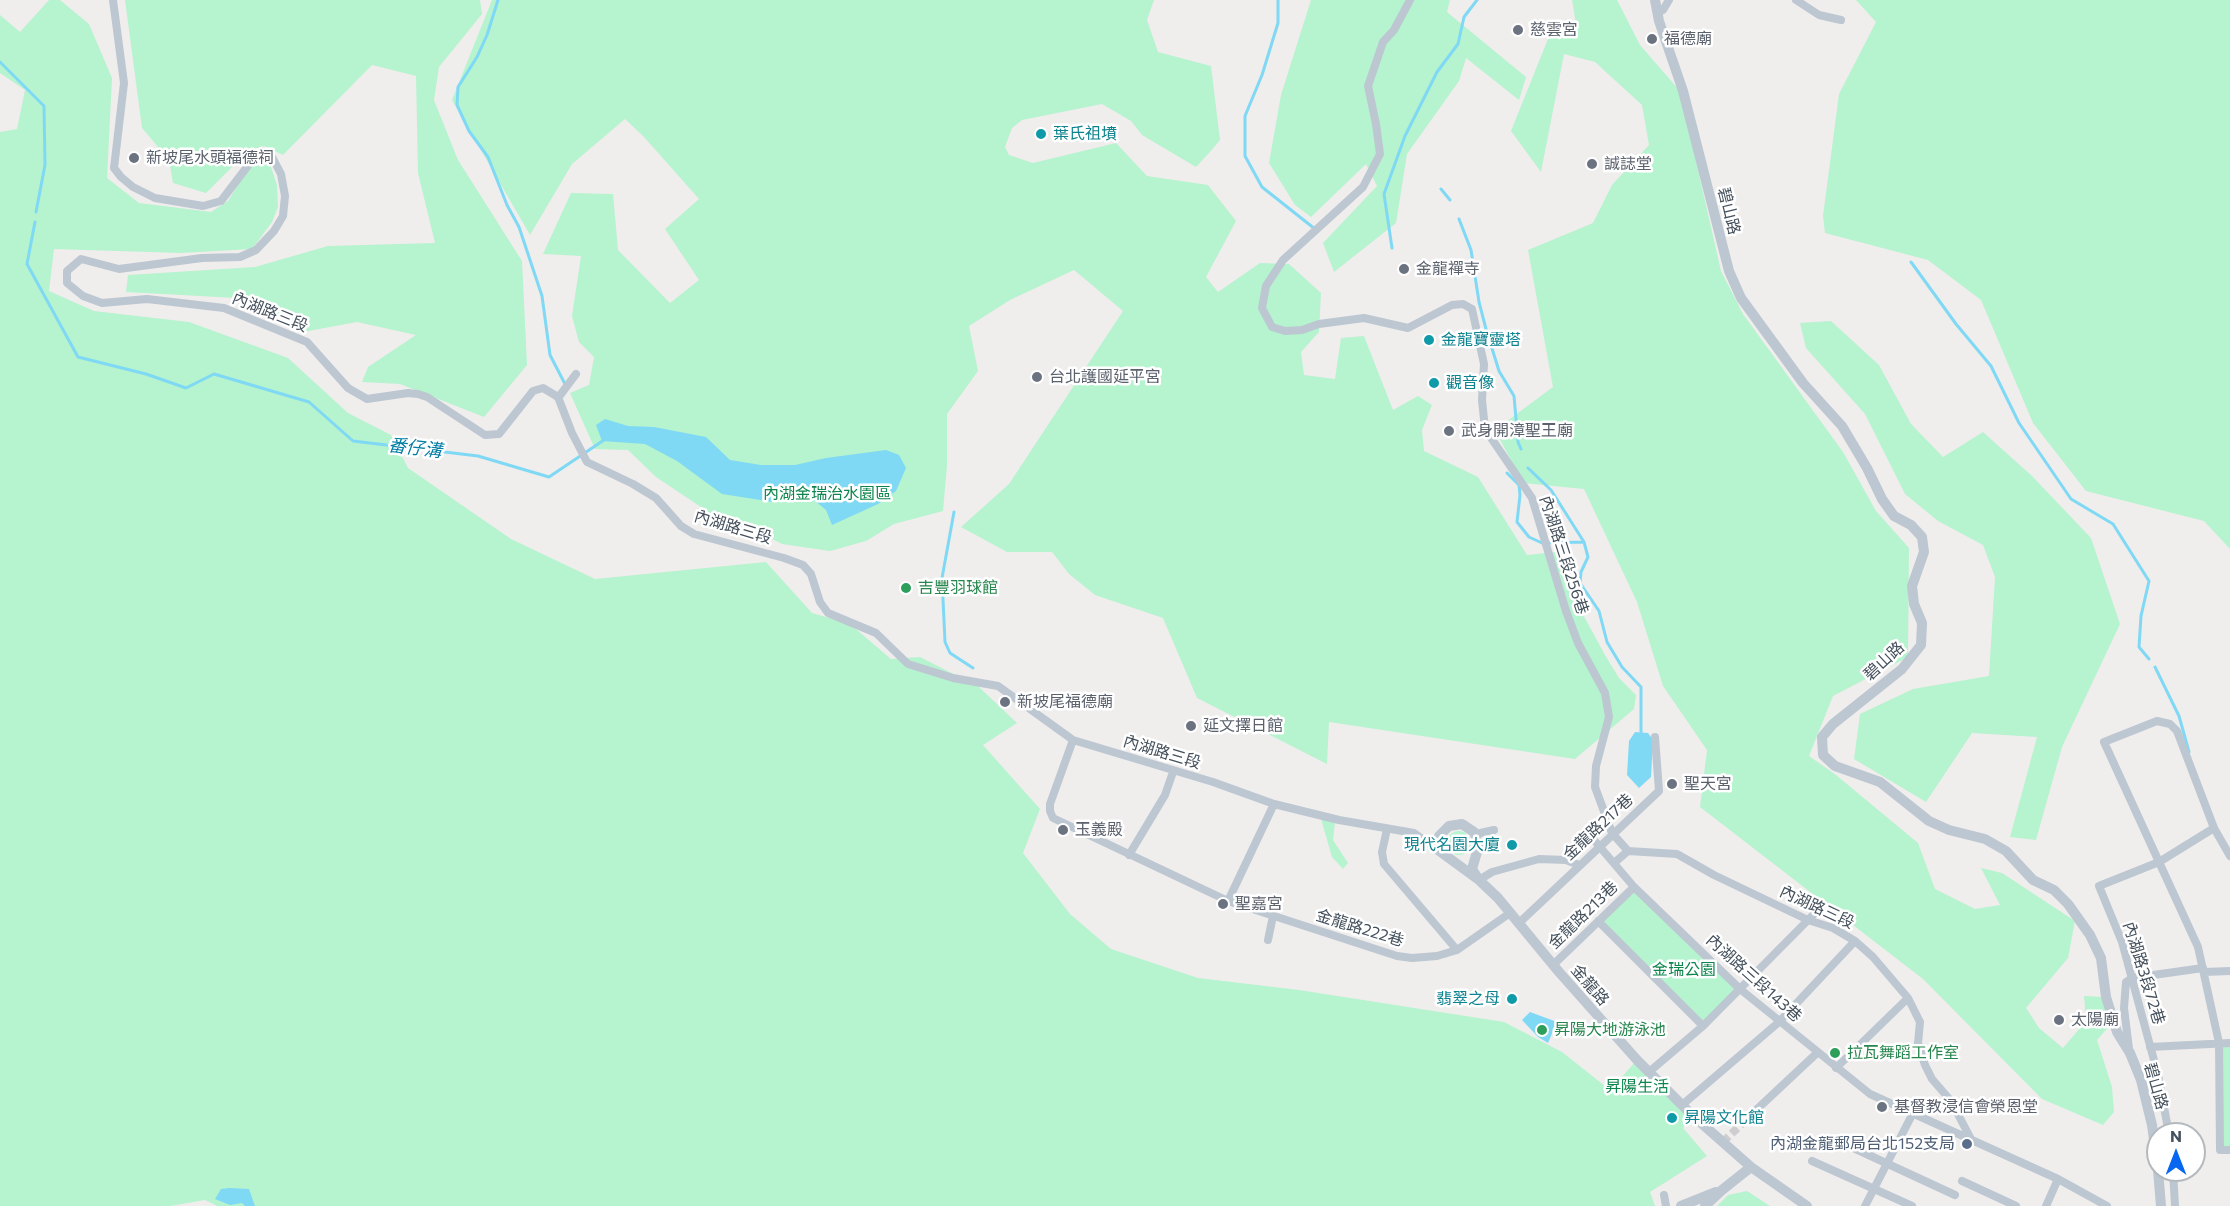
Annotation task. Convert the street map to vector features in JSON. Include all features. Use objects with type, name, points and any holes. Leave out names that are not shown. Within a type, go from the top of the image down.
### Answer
[{"type":"street","name":"內湖路三段","points":[[113,0],[124,83],[114,168],[121,177],[133,187],[155,198],[203,206],[220,201],[250,163],[263,151],[270,153],[281,174],[285,196],[283,216],[274,231],[256,250],[240,257],[202,258],[118,269],[81,259],[67,271],[67,283],[84,296],[102,303],[147,299],[224,308],[307,342],[348,388],[367,399],[408,393],[418,394],[485,435],[499,434],[533,391],[543,388],[558,398],[587,462],[656,498],[681,526],[694,534],[803,565],[811,574],[820,602],[828,612],[876,633],[908,664],[953,678],[998,686],[1073,740],[1173,772],[1213,782],[1274,804],[1339,820],[1414,833],[1438,850]]},
{"type":"street","name":"內湖路三段256巷","points":[[1410,0],[1394,30],[1383,42],[1368,86],[1380,154],[1363,188],[1283,260],[1266,286],[1262,308],[1272,327],[1285,332],[1325,323],[1364,318],[1408,328],[1452,305],[1463,304],[1472,309],[1484,364],[1482,400],[1485,429],[1532,498],[1566,611],[1578,643],[1605,693],[1609,717],[1596,766],[1595,787],[1612,833]]},
{"type":"street","name":"碧山路","points":[[1655,0],[1683,91],[1729,271],[1741,298],[1803,383],[1842,426],[1882,499],[1894,516],[1911,525],[1922,537],[1924,552],[1912,586],[1914,604],[1922,623],[1921,645],[1902,669],[1833,724],[1822,737],[1823,755],[1835,766],[1880,782],[1929,821],[1985,840],[2006,851],[2033,880],[2054,890],[2068,904],[2090,935],[2101,958],[2106,997],[2117,1032],[2130,1053],[2141,1080],[2151,1122]]},
{"type":"street","points":[[1658,13],[1663,10],[1669,0]]},
{"type":"street","points":[[1796,0],[1819,15],[1841,20]]},
{"type":"street","points":[[558,398],[576,374]]},
{"type":"street","points":[[2230,856],[2200,796],[2177,731],[2170,724],[2157,722],[2104,741],[2194,936],[2219,1043],[2220,1150],[2230,1150]]},
{"type":"street","name":"金龍路217巷","points":[[1519,923],[1579,865],[1597,843],[1612,833],[1659,790],[1655,737]]},
{"type":"street","name":"金龍路222巷","points":[[1073,740],[1050,804],[1053,818],[1228,901],[1397,956],[1412,958],[1437,956],[1457,950],[1510,913]]},
{"type":"street","points":[[1130,855],[1165,795],[1173,772]]},
{"type":"street","points":[[1228,901],[1274,804]]},
{"type":"street","points":[[1438,850],[1439,836],[1449,826],[1462,824],[1476,834],[1479,845],[1472,869],[1479,880],[1492,872],[1539,859],[1551,858],[1579,865]]},
{"type":"street","points":[[1387,828],[1382,852],[1384,864],[1457,950]]},
{"type":"street","points":[[2159,862],[2214,828]]},
{"type":"street","points":[[1476,834],[1494,830]]},
{"type":"street","points":[[1612,833],[1628,851],[1614,862]]},
{"type":"street","name":"內湖路三段143巷","points":[[1597,843],[1634,887],[1740,989],[1817,1053],[1870,1094],[1972,1141]]},
{"type":"street","name":"金龍路","points":[[1438,850],[1479,880],[1649,1072],[1682,1105],[1751,1167],[1807,1206]]},
{"type":"street","name":"內湖路三段","points":[[1628,851],[1677,854],[1714,875],[1808,920],[1833,928],[1855,941],[1873,957],[1908,998],[1920,1022],[1918,1043],[1925,1065],[1932,1079],[1951,1101],[1972,1141]]},
{"type":"street","name":"內湖路3段72巷","points":[[2159,862],[2099,886],[2122,942],[2163,1098],[2167,1122]]},
{"type":"street","name":"金龍路213巷","points":[[1553,965],[1634,887]]},
{"type":"street","points":[[1649,1072],[1703,1026],[1816,912]]},
{"type":"street","points":[[1268,940],[1273,916]]},
{"type":"street","points":[[1598,921],[1703,1026]]},
{"type":"street","points":[[1682,1105],[1779,1022],[1855,941]]},
{"type":"street","points":[[2130,1053],[2124,993],[2126,982],[2132,978],[2203,970],[2230,971]]},
{"type":"street","points":[[1836,1068],[1908,998]]},
{"type":"street","points":[[2150,1047],[2230,1043]]},
{"type":"street","points":[[1754,1112],[1817,1053]]},
{"type":"street","points":[[1865,1206],[1912,1114]]},
{"type":"street","points":[[1834,1139],[1955,1195]]},
{"type":"street","points":[[1972,1141],[2058,1179],[2107,1206]]},
{"type":"street","points":[[1812,1161],[1912,1206]]},
{"type":"street","points":[[1706,1206],[1751,1167]]},
{"type":"street","points":[[2046,1206],[2058,1179]]},
{"type":"street","points":[[1962,1181],[2016,1206]]},
{"type":"street","name":"碧山路","points":[[2159,1182],[2161,1206]]},
{"type":"street","points":[[2174,1182],[2175,1206]]},
{"type":"street","points":[[1681,1206],[1722,1190]]},
{"type":"street","points":[[1664,1195],[1666,1206]]},
{"type":"green space","name":"昇陽生活","points":[[49,0],[60,0],[89,24],[112,78],[107,178],[139,203],[211,212],[228,201],[249,167],[259,159],[270,164],[277,185],[278,207],[272,222],[252,249],[181,253],[54,249],[49,291],[94,311],[189,322],[288,358],[348,413],[391,435],[408,468],[511,539],[595,579],[766,562],[812,613],[850,624],[891,659],[920,657],[979,687],[1017,723],[983,745],[1040,809],[1023,853],[1070,914],[1111,949],[1198,978],[1299,990],[1504,1022],[1562,1052],[1610,1090],[1637,1060],[1692,1115],[1683,1128],[1707,1156],[1650,1192],[1655,1206],[217,1206],[205,1200],[170,1206],[0,1206],[0,132],[17,129],[25,90],[0,73],[0,15],[20,32]]},
{"type":"green space","points":[[125,0],[480,0],[482,14],[439,67],[434,100],[458,160],[522,261],[527,365],[484,417],[400,384],[362,382],[368,367],[416,335],[357,322],[303,332],[236,298],[126,292],[128,275],[255,267],[328,246],[435,243],[418,173],[416,76],[372,65],[283,155],[264,146],[248,151],[206,193],[173,183],[169,160],[142,128]]},
{"type":"green space","name":"內湖金瑞治水園區","points":[[492,0],[1154,0],[1147,20],[1158,52],[1211,66],[1220,140],[1196,167],[1142,135],[1131,121],[1102,104],[1022,120],[1012,128],[1005,147],[1009,155],[1033,163],[1116,143],[1147,176],[1208,185],[1236,221],[1206,277],[1218,292],[1260,263],[1289,264],[1321,293],[1319,332],[1301,352],[1304,375],[1335,379],[1341,338],[1364,336],[1393,410],[1418,396],[1432,405],[1422,430],[1424,451],[1478,477],[1527,555],[1557,552],[1574,598],[1605,655],[1619,678],[1636,695],[1634,709],[1575,759],[1329,722],[1327,764],[1197,698],[1163,618],[1095,595],[1069,574],[1052,552],[1007,552],[961,527],[1009,484],[1123,311],[1074,270],[1010,300],[969,326],[978,371],[947,414],[947,465],[943,511],[894,524],[866,541],[830,551],[782,544],[761,533],[722,521],[656,477],[628,450],[595,449],[570,393],[589,385],[594,357],[579,342],[572,316],[581,256],[543,254],[571,193],[613,194],[618,250],[670,303],[699,280],[665,229],[699,199],[625,119],[572,164],[530,235],[452,100]]},
{"type":"green space","points":[[1311,0],[1450,0],[1447,12],[1526,77],[1519,100],[1466,58],[1459,81],[1407,154],[1396,223],[1334,272],[1323,243],[1377,186],[1366,164],[1311,217],[1295,205],[1269,163],[1281,95]]},
{"type":"green space","points":[[1572,0],[1617,0],[1640,45],[1680,91],[1721,271],[1743,314],[1843,452],[1876,511],[1909,548],[1908,657],[1833,696],[1809,756],[1836,775],[1918,843],[1935,889],[1975,909],[2000,905],[1981,868],[2002,873],[2075,921],[2068,958],[2026,1008],[2039,1028],[2063,1048],[2086,1021],[2084,996],[2103,997],[2111,1024],[2097,1040],[2112,1087],[2114,1112],[2103,1125],[2042,1099],[1923,979],[1700,807],[1707,750],[1663,686],[1637,602],[1584,489],[1523,483],[1495,430],[1553,387],[1528,250],[1593,223],[1612,185],[1649,145],[1642,105],[1595,62],[1564,54],[1541,172],[1511,131],[1550,34],[1577,30]]},
{"type":"green space","points":[[1856,0],[2230,0],[2230,549],[2204,521],[2086,491],[2033,423],[1981,300],[1928,260],[1825,233],[1823,216],[1839,94],[1876,22]]},
{"type":"green space","points":[[1831,321],[1879,365],[1911,424],[1943,457],[1983,432],[2032,476],[2091,538],[2120,624],[2062,747],[2036,840],[2010,837],[2037,737],[1972,733],[1926,802],[1854,759],[1860,714],[1913,689],[1989,676],[1995,577],[1983,545],[1938,521],[1905,494],[1865,414],[1806,348],[1800,323]]},
{"type":"green space","points":[[1321,819],[1335,822],[1333,840],[1348,863],[1343,869],[1332,857]]},
{"type":"green space","points":[[1459,831],[1467,835],[1471,843],[1467,851],[1459,855],[1451,851],[1447,843],[1451,835]]},
{"type":"green space","name":"金瑞公園","points":[[1634,887],[1740,989],[1703,1026],[1598,921]]},
{"type":"green space","points":[[2221,1044],[2230,1044],[2230,1148],[2223,1147]]},
{"type":"green space","points":[[1747,1191],[1770,1206],[1717,1206],[1728,1195]]},
{"type":"water","points":[[605,419],[628,426],[654,427],[706,437],[730,460],[761,465],[795,465],[826,458],[886,450],[899,455],[906,468],[896,491],[878,504],[832,525],[826,510],[809,496],[773,502],[722,494],[677,461],[645,444],[602,441],[596,425]]},
{"type":"water","points":[[1635,732],[1648,733],[1653,740],[1651,777],[1639,788],[1627,775],[1629,741]]},
{"type":"water","name":"昇陽大地游泳池","points":[[1530,1012],[1557,1022],[1548,1043],[1538,1037],[1522,1020]]},
{"type":"water","points":[[221,1189],[249,1189],[255,1206],[245,1206],[242,1203],[230,1205],[215,1199]]},
{"type":"waterway","name":"番仔溝","points":[[498,0],[477,57],[458,87],[457,105],[469,131],[488,157],[507,205],[519,227],[542,296],[550,355],[565,384]]},
{"type":"waterway","points":[[1278,0],[1278,23],[1262,75],[1245,116],[1245,156],[1262,187],[1315,229]]},
{"type":"waterway","points":[[1392,248],[1384,194],[1405,136],[1437,72],[1458,44],[1464,17],[1477,0]]},
{"type":"waterway","name":"番仔溝","points":[[0,62],[44,106],[45,165],[36,212]]},
{"type":"waterway","points":[[1441,189],[1450,200]]},
{"type":"waterway","points":[[1459,219],[1471,250],[1479,302],[1499,371],[1514,396],[1518,442],[1521,449]]},
{"type":"waterway","name":"番仔溝","points":[[35,222],[27,264],[78,357],[146,374],[186,388],[214,374],[309,402],[353,441],[478,456],[549,477],[604,440]]},
{"type":"waterway","points":[[1911,262],[1956,324],[1991,366],[2019,423],[2071,499],[2113,524],[2149,581],[2141,616],[2139,647],[2149,659]]},
{"type":"waterway","points":[[1528,468],[1551,490],[1584,542],[1588,557],[1581,572],[1580,583],[1599,611],[1607,642],[1622,667],[1641,687],[1641,734]]},
{"type":"waterway","points":[[1507,473],[1519,485],[1517,522],[1529,537],[1542,543],[1584,542]]},
{"type":"waterway","name":"番仔溝","points":[[954,512],[942,578],[945,642],[950,653],[973,668]]},
{"type":"waterway","points":[[2155,667],[2179,716],[2189,752]]},
{"type":"tunnel","points":[[1723,1142],[1754,1112]]},
{"type":"place","name":"慈雲宮","points":[[1518,30]]},
{"type":"place","name":"福德廟","points":[[1652,39]]},
{"type":"place","name":"葉氏祖墳","points":[[1041,134]]},
{"type":"place","name":"新坡尾水頭福德祠","points":[[134,158]]},
{"type":"place","name":"誠誌堂","points":[[1592,164]]},
{"type":"place","name":"金龍禪寺","points":[[1404,269]]},
{"type":"place","name":"金龍寶靈塔","points":[[1429,340]]},
{"type":"place","name":"台北護國延平宮","points":[[1037,377]]},
{"type":"place","name":"觀音像","points":[[1434,383]]},
{"type":"place","name":"武身開漳聖王廟","points":[[1449,431]]},
{"type":"place","name":"吉豐羽球館","points":[[906,588]]},
{"type":"place","name":"新坡尾福德廟","points":[[1005,702]]},
{"type":"place","name":"延文擇日館","points":[[1191,726]]},
{"type":"place","name":"聖天宮","points":[[1672,784]]},
{"type":"place","name":"玉義殿","points":[[1063,830]]},
{"type":"place","name":"現代名園大廈","points":[[1512,845]]},
{"type":"place","name":"聖嘉宮","points":[[1223,904]]},
{"type":"place","name":"翡翠之母","points":[[1512,999]]},
{"type":"place","name":"太陽廟","points":[[2059,1020]]},
{"type":"place","name":"昇陽大地游泳池","points":[[1542,1030]]},
{"type":"place","name":"拉瓦舞蹈工作室","points":[[1835,1053]]},
{"type":"place","name":"基督教浸信會榮恩堂","points":[[1882,1107]]},
{"type":"place","name":"昇陽文化館","points":[[1672,1118]]},
{"type":"place","name":"內湖金龍郵局台北152支局","points":[[1967,1144]]}]
